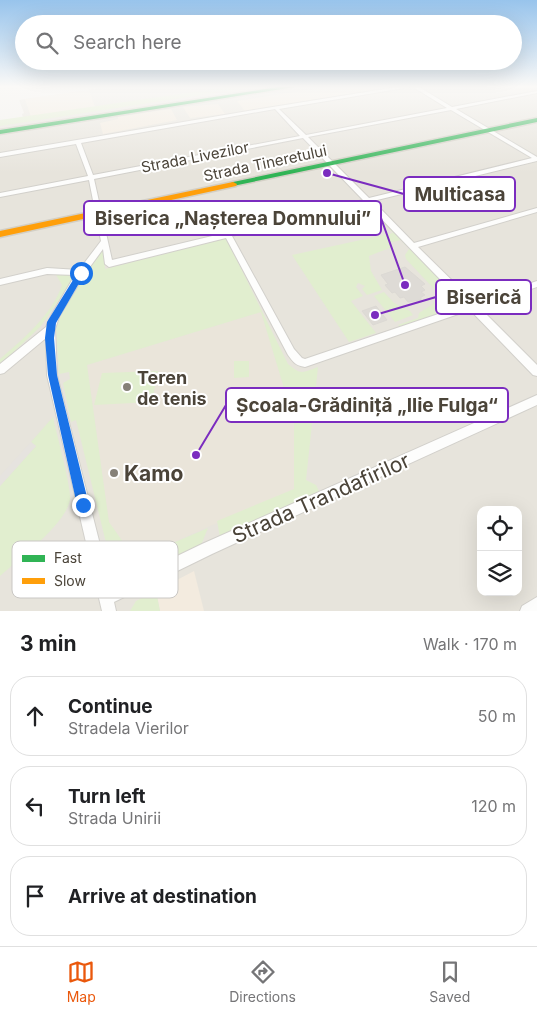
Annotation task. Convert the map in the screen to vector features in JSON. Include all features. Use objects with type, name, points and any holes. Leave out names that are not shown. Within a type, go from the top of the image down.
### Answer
[{"type":"main road","points":[[0,128],[81,116]]},
{"type":"main road","points":[[0,132],[107,116]]},
{"type":"main road","name":"Strada Tineretului","points":[[0,234],[537,120]]},
{"type":"street","points":[[0,155],[232,116]]},
{"type":"street","points":[[284,116],[537,372]]},
{"type":"street","name":"Strada Livezilor","points":[[0,194],[415,116]]},
{"type":"street","points":[[461,116],[537,159]]},
{"type":"street","points":[[78,142],[91,177],[109,264],[537,159]]},
{"type":"street","points":[[412,246],[537,210]]},
{"type":"street","points":[[228,235],[291,352],[299,362],[312,362],[537,284]]},
{"type":"street","points":[[92,541],[52,375],[50,329],[55,316],[81,273],[105,241]]},
{"type":"street","points":[[0,282],[47,271],[81,273]]},
{"type":"street","points":[[0,370],[50,329]]},
{"type":"street","name":"Strada Trandafirilor","points":[[178,563],[537,400]]},
{"type":"street","points":[[106,598],[109,611]]},
{"type":"street","points":[[526,611],[537,604]]},
{"type":"shaded area","points":[[22,116],[537,116],[537,611],[0,611],[0,121],[23,118]]},
{"type":"shaded area","points":[[175,116],[177,120],[103,134],[100,123],[118,119],[118,117]]},
{"type":"shaded area","points":[[188,116],[212,116],[190,118]]},
{"type":"shaded area","points":[[261,312],[294,421],[294,489],[176,541],[122,541],[109,523],[87,365]]},
{"type":"shaded area","points":[[31,442],[36,446],[0,486],[0,476]]},
{"type":"shaded area","points":[[194,571],[204,611],[160,611],[157,598],[178,598],[178,579]]},
{"type":"green space","points":[[31,116],[68,116],[0,126],[0,120]]},
{"type":"green space","points":[[362,204],[369,206],[406,243],[405,245],[401,240],[389,243],[392,247],[369,256],[371,271],[382,290],[367,295],[362,289],[365,286],[358,283],[356,287],[363,296],[351,301],[376,333],[349,342],[292,255],[393,233],[365,205],[339,210]]},
{"type":"green space","points":[[226,238],[288,364],[302,372],[318,367],[306,480],[316,485],[319,491],[220,537],[217,521],[294,489],[294,421],[261,312],[87,365],[109,522],[122,541],[106,541],[76,420],[71,422],[63,383],[70,379],[69,372],[59,374],[56,328],[63,311],[103,247],[105,269]]},
{"type":"green space","points":[[409,249],[412,249],[465,304],[401,327],[398,325],[418,318],[419,313],[433,304],[437,295],[434,289],[406,259],[405,255]]},
{"type":"green space","points":[[55,273],[68,275],[73,279],[41,326],[0,365],[0,359],[36,326],[57,296],[62,285]]},
{"type":"green space","points":[[384,292],[394,303],[410,311],[413,315],[395,322],[374,296]]},
{"type":"green space","points":[[234,361],[249,361],[249,377],[234,378]]},
{"type":"green space","name":"Teren de tenis","points":[[158,371],[152,402],[94,405],[102,373]]},
{"type":"green space","points":[[53,417],[70,500],[60,520],[40,541],[12,541],[12,566],[0,576],[0,486],[36,446],[31,442]]},
{"type":"green space","points":[[208,528],[201,545],[178,556],[178,541]]},
{"type":"green space","points":[[142,598],[157,598],[160,611],[130,611],[136,601]]},
{"type":"building","points":[[405,267],[425,284],[421,286],[425,290],[421,292],[425,295],[421,297],[421,300],[408,302],[404,297],[400,298],[395,292],[392,293],[385,285],[388,284],[381,275]]},
{"type":"building","points":[[376,306],[387,320],[373,325],[362,311]]},
{"type":"traffic: fast","points":[[0,132],[107,116]]},
{"type":"traffic: fast","points":[[233,184],[537,120]]},
{"type":"traffic: slow","points":[[0,234],[233,184]]},
{"type":"place","name":"Multicasa","points":[[327,173]]},
{"type":"place","name":"Biserica „Nașterea Domnului”","points":[[405,285]]},
{"type":"place","name":"Biserică","points":[[375,315]]},
{"type":"place","name":"Teren de tenis","points":[[127,387]]},
{"type":"place","name":"Școala-Grădiniță „Ilie Fulga“","points":[[196,455]]},
{"type":"place","name":"Kamo","points":[[114,473]]},
{"type":"route","points":[[81,273],[52,322],[50,329],[50,356],[52,375],[83,505]]}]
